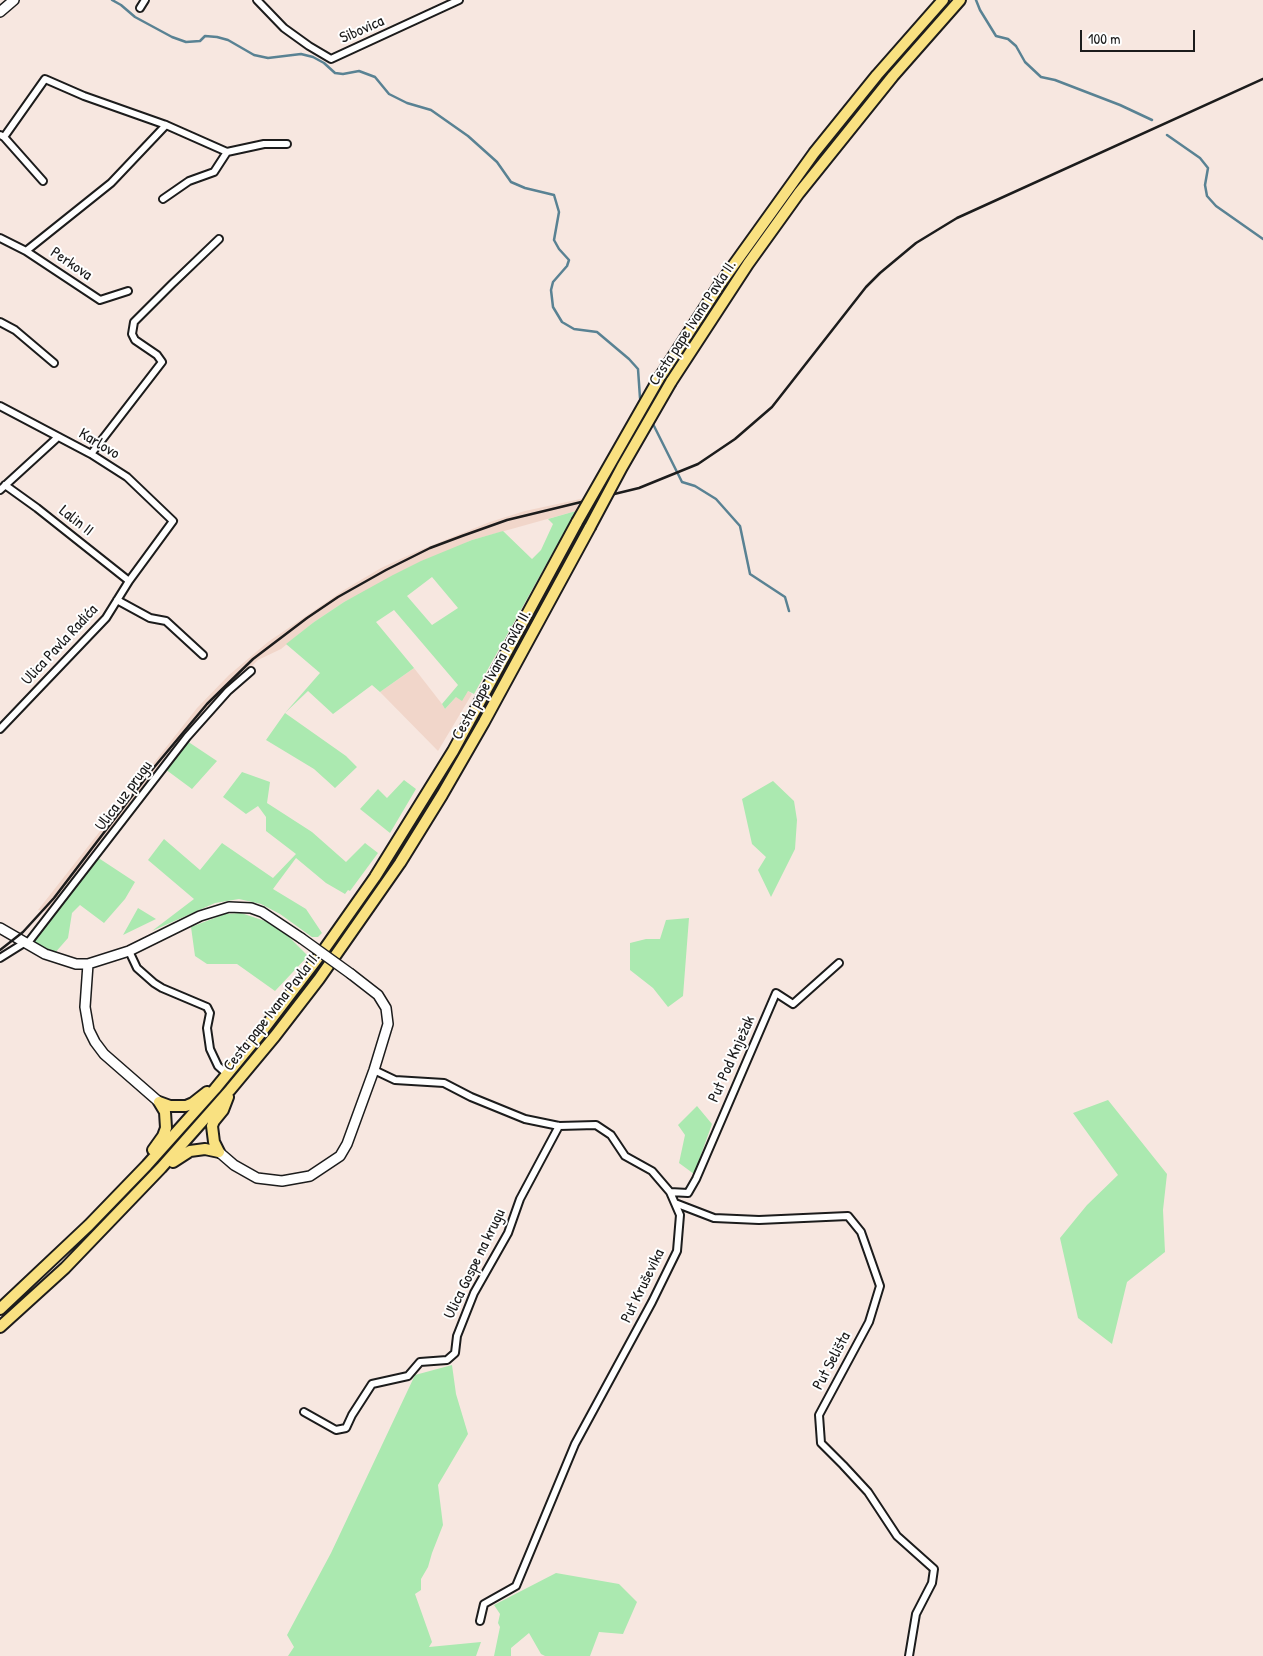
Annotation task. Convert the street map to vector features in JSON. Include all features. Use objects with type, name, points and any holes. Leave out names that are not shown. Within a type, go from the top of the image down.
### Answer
[{"type":"main road","name":"Cesta pape Ivana Pavla II.","points":[[0,1309],[89,1225],[147,1165],[215,1089],[310,969],[396,844],[474,713],[577,522],[658,380],[720,284],[812,155],[872,81],[943,0]]},
{"type":"main road","name":"Cesta pape Ivana Pavla II.","points":[[0,1327],[65,1268],[162,1168],[275,1036],[318,980],[400,863],[484,722],[626,460],[671,382],[748,264],[799,193],[893,76],[960,0]]},
{"type":"main road","points":[[159,1102],[170,1106],[186,1106],[215,1089]]},
{"type":"main road","points":[[219,1152],[214,1142],[212,1126],[223,1110],[230,1090]]},
{"type":"main road","points":[[147,1165],[152,1151],[163,1136],[166,1128],[165,1112],[159,1102]]},
{"type":"main road","points":[[162,1168],[190,1151],[205,1149],[219,1152]]},
{"type":"street","points":[[0,12],[14,0]]},
{"type":"street","points":[[140,8],[145,0]]},
{"type":"street","name":"Sibovica","points":[[257,0],[284,28],[331,59],[459,0]]},
{"type":"street","points":[[43,181],[2,136],[45,79],[84,96],[166,125],[227,152],[264,144],[287,144]]},
{"type":"street","points":[[26,251],[111,182],[166,125]]},
{"type":"street","points":[[163,199],[189,181],[214,172],[227,152]]},
{"type":"street","name":"Perkova","points":[[0,238],[26,251],[100,300],[128,291]]},
{"type":"street","points":[[91,454],[162,362],[157,355],[135,340],[132,334],[134,322],[219,238]]},
{"type":"street","points":[[0,322],[16,330],[54,363]]},
{"type":"street","name":"Karlovo","points":[[0,406],[91,454],[127,477],[173,521]]},
{"type":"street","points":[[2,487],[58,437]]},
{"type":"street","name":"Lalin II","points":[[2,487],[37,508],[129,581]]},
{"type":"street","name":"Ulica Pavla Radića","points":[[0,729],[106,618],[129,581],[173,521]]},
{"type":"street","name":"Ulica Pavla Radića","points":[[117,600],[150,618],[166,621],[203,655]]},
{"type":"street","name":"Ulica uz prugu","points":[[26,943],[187,737],[228,691],[250,671]]},
{"type":"street","points":[[0,928],[56,959],[76,964],[88,964],[128,951],[200,916],[229,907],[251,908],[262,912],[301,938],[378,996],[386,1008],[388,1024],[374,1070],[347,1144],[340,1156],[310,1176],[282,1181],[257,1178],[234,1165],[219,1152]]},
{"type":"street","points":[[0,958],[26,943]]},
{"type":"street","points":[[128,951],[137,968],[154,983],[207,1007],[210,1013],[207,1028],[210,1049],[218,1066],[227,1074]]},
{"type":"street","name":"Put Pod Knježak","points":[[670,1192],[688,1193],[696,1179],[776,993],[793,1004],[839,963]]},
{"type":"street","points":[[88,964],[86,1013],[89,1030],[94,1042],[104,1054],[159,1102]]},
{"type":"street","name":"Put Kruševika","points":[[374,1070],[395,1080],[444,1083],[470,1097],[525,1119],[559,1126],[596,1126],[611,1135],[625,1156],[652,1171],[670,1192],[680,1215],[677,1251],[652,1302],[575,1444],[516,1586],[484,1604],[480,1621]]},
{"type":"street","name":"Ulica Gospe na krugu","points":[[304,1412],[336,1430],[346,1428],[372,1384],[408,1376],[420,1362],[447,1360],[455,1353],[457,1336],[474,1292],[508,1233],[520,1199],[559,1126]]},
{"type":"street","name":"Put Selišta","points":[[675,1203],[714,1218],[759,1220],[848,1216],[861,1232],[880,1286],[869,1322],[844,1365],[819,1415],[821,1443],[868,1492],[897,1536],[934,1570],[932,1583],[916,1614],[909,1656]]},
{"type":"shaded area","points":[[585,498],[576,511],[472,540],[344,602],[314,622],[281,649],[258,660],[203,714],[175,747],[50,912],[38,910],[197,708],[229,675],[268,642],[344,590],[381,568],[420,550],[490,522],[525,511]]},
{"type":"shaded area","points":[[414,668],[445,709],[456,697],[468,691],[472,694],[438,751],[380,692]]},
{"type":"green space","points":[[576,511],[474,694],[468,691],[462,701],[456,697],[445,709],[442,704],[458,685],[394,610],[376,622],[414,668],[380,692],[372,685],[333,714],[308,691],[285,713],[320,673],[286,644],[314,622],[344,602],[421,561],[472,540],[503,531],[532,559],[541,550],[553,524],[548,519]],"holes":[[[432,577],[458,608],[432,625],[407,596]]]},
{"type":"green space","points":[[285,713],[346,756],[357,767],[335,788],[314,769],[266,740]]},
{"type":"green space","points":[[187,741],[217,761],[192,789],[165,769]]},
{"type":"green space","points":[[242,772],[270,782],[267,803],[312,832],[346,862],[365,843],[378,853],[350,891],[348,890],[345,894],[326,883],[296,858],[273,889],[306,909],[322,933],[318,937],[312,937],[280,914],[261,904],[239,899],[215,903],[152,931],[194,899],[148,860],[164,839],[200,870],[222,843],[273,878],[296,854],[266,831],[266,817],[258,806],[246,814],[223,797]]},
{"type":"green space","points":[[404,780],[416,789],[390,833],[360,809],[378,789],[387,798]]},
{"type":"green space","points":[[773,781],[794,801],[797,820],[795,849],[771,897],[758,870],[766,857],[752,844],[742,799]]},
{"type":"green space","points":[[97,857],[135,882],[125,899],[104,923],[80,905],[72,913],[68,938],[54,954],[34,943],[33,941]]},
{"type":"green space","points":[[138,908],[156,919],[123,935]]},
{"type":"green space","points":[[241,913],[265,921],[287,935],[308,956],[275,991],[237,964],[207,964],[195,956],[191,927],[225,914]]},
{"type":"green space","points":[[689,918],[683,996],[668,1007],[653,988],[630,970],[630,943],[646,939],[660,939],[666,920]]},
{"type":"green space","points":[[1108,1100],[1167,1174],[1163,1210],[1165,1252],[1127,1282],[1112,1344],[1078,1318],[1060,1238],[1087,1205],[1118,1175],[1073,1113]]},
{"type":"green space","points":[[697,1106],[712,1124],[694,1174],[679,1163],[685,1135],[678,1125]]},
{"type":"green space","points":[[452,1365],[456,1394],[468,1434],[438,1485],[443,1525],[428,1567],[421,1579],[421,1590],[415,1594],[432,1642],[429,1647],[481,1642],[476,1656],[288,1656],[294,1647],[287,1635],[331,1553],[415,1375]]},
{"type":"green space","points":[[556,1573],[619,1584],[637,1602],[623,1634],[599,1632],[590,1656],[545,1656],[541,1654],[529,1633],[511,1648],[511,1656],[494,1656],[500,1627],[498,1623],[500,1614],[494,1605]]},
{"type":"waterway","points":[[112,0],[135,17],[172,37],[186,42],[200,41],[205,36],[217,37],[228,40],[254,55],[268,58],[301,54],[313,57],[324,63],[335,73],[343,74],[359,71],[375,77],[389,94],[407,103],[431,110],[468,136],[497,162],[511,182],[525,188],[554,195],[559,212],[554,240],[569,260],[567,266],[553,282],[551,290],[553,307],[562,322],[574,329],[597,332],[629,359],[638,369],[640,398],[642,402]]},
{"type":"waterway","points":[[976,0],[996,36],[1008,39],[1016,46],[1025,62],[1041,77],[1055,80],[1120,105],[1152,120]]},
{"type":"waterway","points":[[1167,135],[1200,158],[1208,168],[1205,185],[1207,196],[1216,206],[1263,239]]},
{"type":"waterway","points":[[651,420],[682,482],[695,486],[716,499],[740,526],[750,574],[785,597],[789,611]]},
{"type":"railway","points":[[0,950],[23,932],[54,898],[151,771],[207,704],[253,659],[307,618],[338,597],[430,548],[507,520],[639,488],[698,464],[735,439],[772,407],[866,287],[916,243],[957,218],[1263,79]]}]
